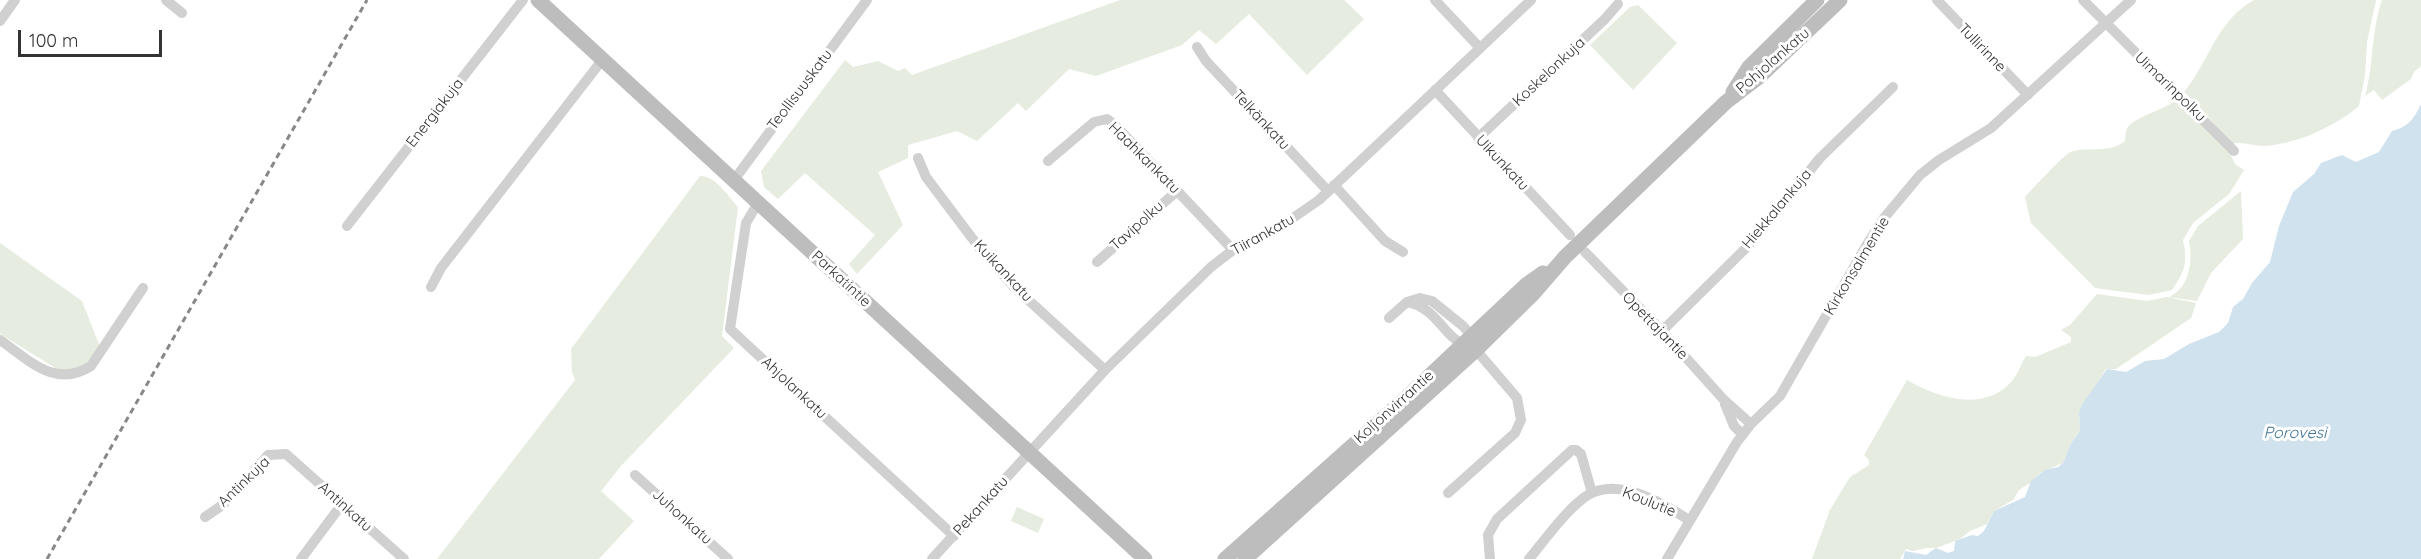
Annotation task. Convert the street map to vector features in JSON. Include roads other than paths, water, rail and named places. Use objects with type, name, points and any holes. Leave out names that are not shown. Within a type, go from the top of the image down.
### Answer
[{"type":"main road","name":"Parkatintie","points":[[538,0],[1145,559]]},
{"type":"main road","name":"Pohjolankatu","points":[[1726,102],[1749,67],[1816,0]]},
{"type":"main road","name":"Pohjolankatu","points":[[1726,102],[1759,77],[1840,0]]},
{"type":"main road","name":"Koljonvirrantie","points":[[1225,559],[1407,397],[1470,343],[1532,295],[1565,257],[1726,102]]},
{"type":"main road","name":"Koljonvirrantie","points":[[1245,559],[1470,343]]},
{"type":"street","points":[[0,21],[15,0]]},
{"type":"street","points":[[166,0],[182,13]]},
{"type":"street","name":"Energiakuja","points":[[346,226],[523,0]]},
{"type":"street","name":"Teollisuuskatu","points":[[734,180],[867,0]]},
{"type":"street","points":[[1435,0],[1480,48]]},
{"type":"street","name":"Tiirankatu","points":[[1030,453],[1105,370],[1211,267],[1233,250],[1277,229],[1306,210],[1531,0]]},
{"type":"street","name":"Tullirinne","points":[[1937,0],[2028,95]]},
{"type":"street","name":"Uimarinpolku","points":[[2083,0],[2234,151]]},
{"type":"street","name":"Kirkonsalmentie","points":[[1668,559],[1689,520],[1743,434],[1780,396],[1869,241],[1908,188],[1929,167],[1986,132],[2131,0]]},
{"type":"street","name":"Koskelonkuja","points":[[1478,138],[1605,19],[1618,4]]},
{"type":"street","name":"Telkänkatu","points":[[1197,48],[1206,61],[1331,188],[1385,240],[1403,252]]},
{"type":"street","points":[[431,287],[441,268],[603,59]]},
{"type":"street","name":"Hiekkalankuja","points":[[1662,331],[1748,246],[1820,158],[1893,87]]},
{"type":"street","name":"Uikunkatu","points":[[1435,90],[1569,235]]},
{"type":"street","name":"Haahkankatu","points":[[1048,161],[1094,122],[1107,119],[1233,250]]},
{"type":"street","name":"Kuikankatu","points":[[918,158],[926,177],[981,250],[1013,286],[1105,370]]},
{"type":"street","name":"Tavipolku","points":[[1097,262],[1177,191]]},
{"type":"street","name":"Ahjolankatu","points":[[758,202],[746,223],[730,329],[954,536]]},
{"type":"street","name":"Opettajantie","points":[[1585,252],[1662,331],[1724,400],[1751,424]]},
{"type":"street","points":[[0,340],[41,368],[58,376],[81,373],[91,366],[144,288]]},
{"type":"street","points":[[1389,318],[1407,302],[1420,298],[1432,300],[1463,326],[1470,343],[1517,398],[1521,420],[1515,432],[1448,493]]},
{"type":"street","name":"Opettajantie","points":[[1724,400],[1734,426],[1743,434]]},
{"type":"street","points":[[1490,559],[1488,534],[1497,519],[1572,450],[1576,450],[1581,454],[1592,493],[1572,508],[1529,559]]},
{"type":"street","name":"Pekankatu","points":[[932,559],[1030,453]]},
{"type":"street","name":"Antinkatu","points":[[286,454],[404,559]]},
{"type":"street","name":"Antinkuja","points":[[205,517],[224,504],[268,455],[286,454]]},
{"type":"street","name":"Juhonkatu","points":[[635,475],[728,559]]},
{"type":"street","name":"Koulutie","points":[[1592,493],[1609,488],[1623,490],[1644,496],[1689,520]]},
{"type":"street","points":[[301,559],[342,504]]},
{"type":"water","name":"Porovesi","points":[[2421,104],[2421,559],[1903,559],[1905,551],[1926,555],[1936,548],[1948,553],[1954,551],[1955,541],[1972,535],[1978,536],[1984,531],[1994,511],[2025,497],[2031,481],[2045,470],[2058,467],[2063,463],[2070,445],[2080,431],[2079,412],[2083,403],[2107,369],[2126,372],[2145,361],[2164,359],[2189,344],[2219,332],[2228,323],[2233,307],[2243,299],[2252,283],[2270,262],[2279,226],[2293,192],[2314,174],[2321,163],[2342,155],[2356,162],[2379,152],[2392,131],[2410,122]]},
{"type":"railway","points":[[47,559],[367,0]]}]
